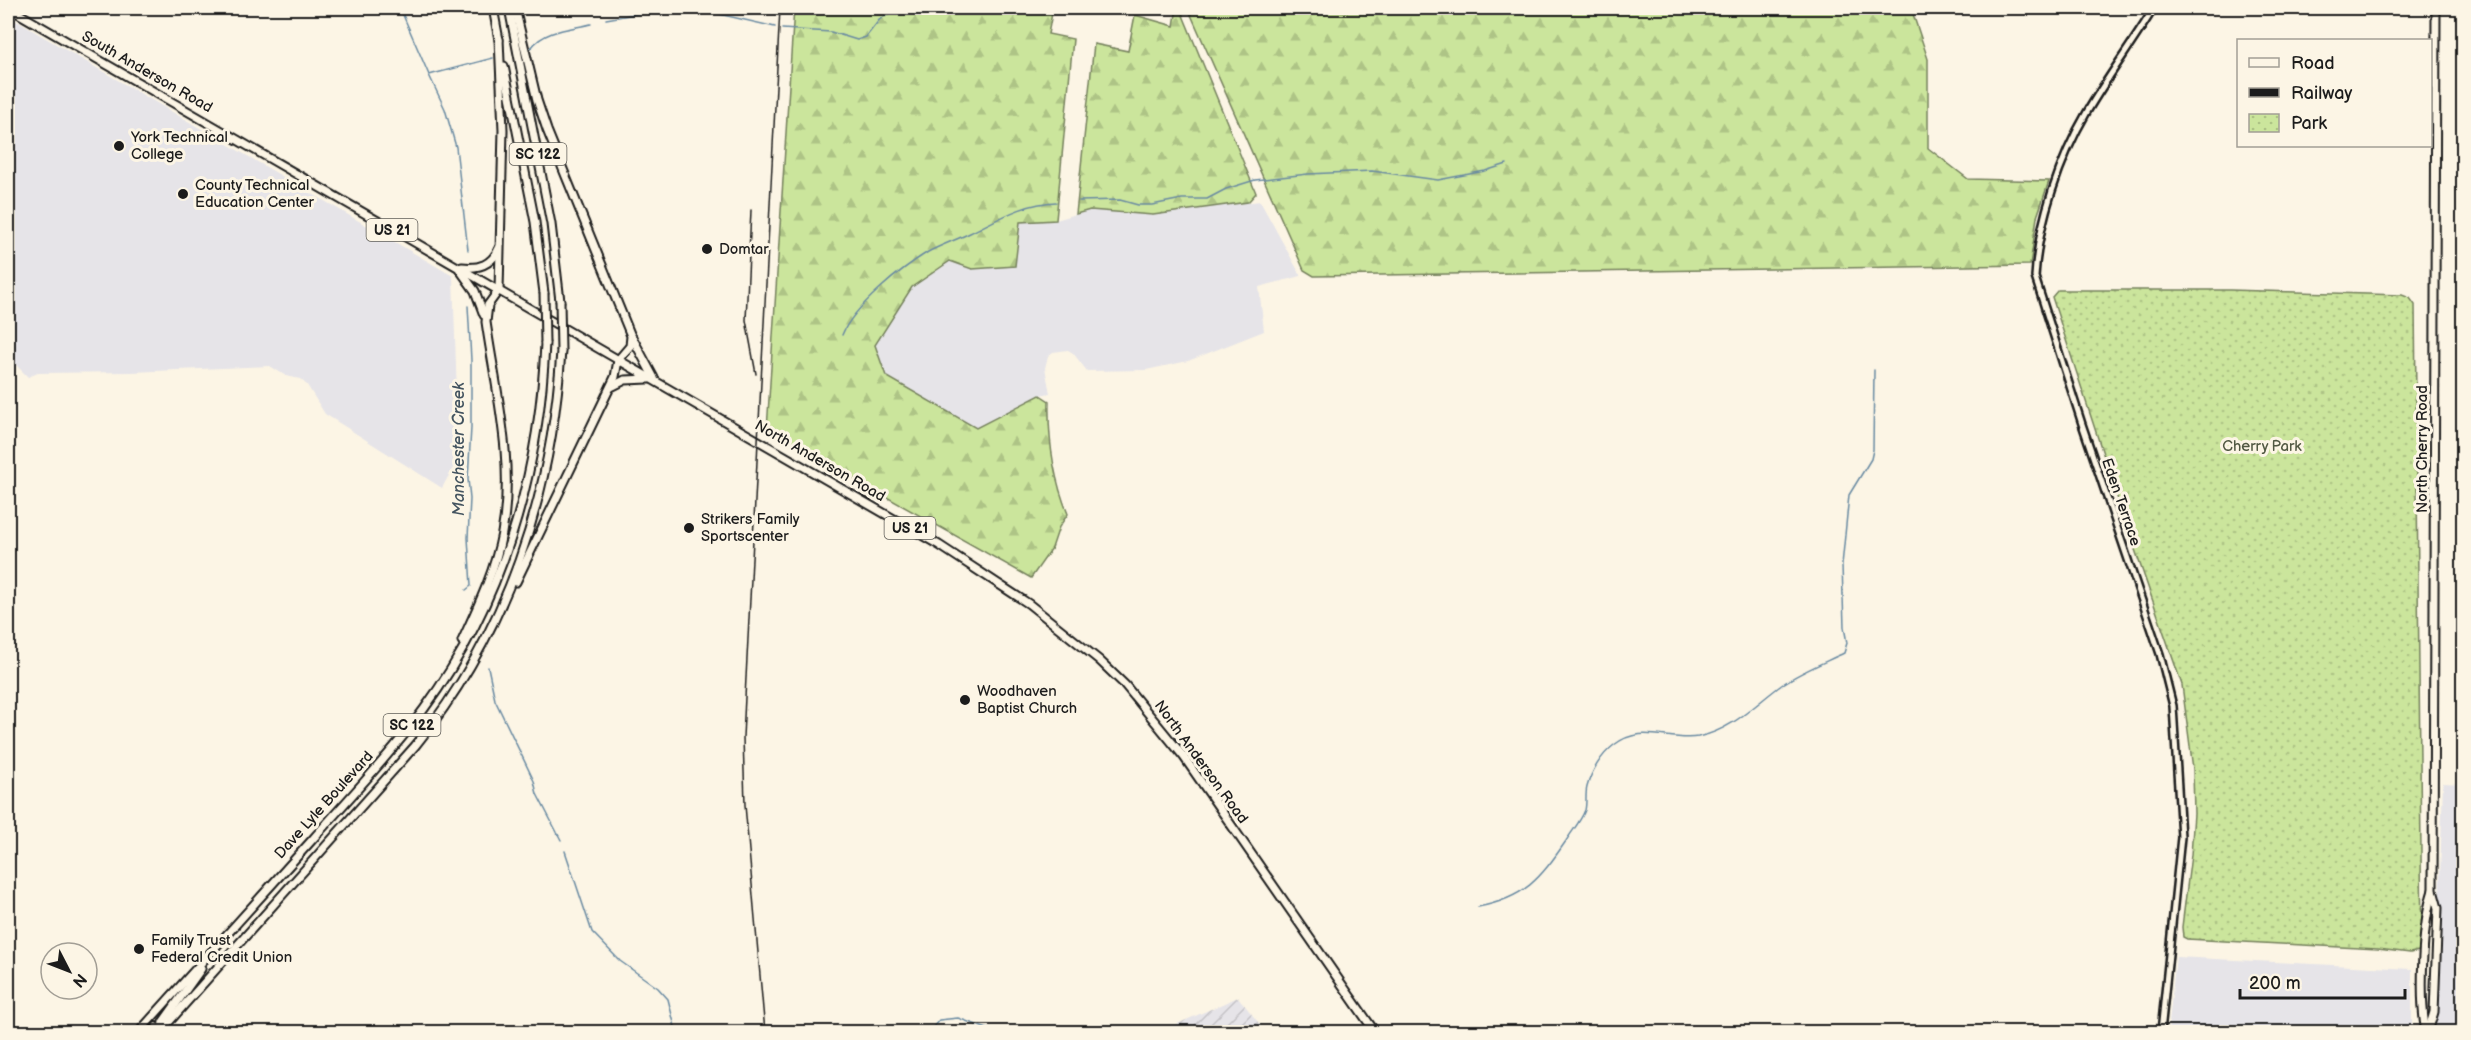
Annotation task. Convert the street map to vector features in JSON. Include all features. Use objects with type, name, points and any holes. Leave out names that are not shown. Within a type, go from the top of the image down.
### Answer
[{"type":"main road","name":"South Anderson Road","points":[[9,8],[551,322]]},
{"type":"main road","name":"Dave Lyle Boulevard","points":[[139,1032],[374,771],[412,725],[440,686],[484,607],[520,512],[540,415],[544,293],[535,222],[493,8]]},
{"type":"main road","name":"Dave Lyle Boulevard","points":[[161,1030],[428,731],[466,674],[488,634],[519,565],[544,482],[556,415],[561,351],[560,301],[551,224],[509,8]]},
{"type":"main road","points":[[515,8],[537,100],[547,130],[630,332],[655,380]]},
{"type":"main road","name":"North Cherry Road","points":[[2427,1032],[2434,1012],[2438,908],[2433,890],[2436,8]]},
{"type":"main road","points":[[486,322],[488,305],[499,290],[503,130],[499,39]]},
{"type":"main road","points":[[456,266],[474,267],[488,263],[497,254],[501,241]]},
{"type":"main road","points":[[440,686],[486,588],[499,547],[504,517],[506,460],[486,322],[475,291],[456,266]]},
{"type":"main road","name":"North Anderson Road","points":[[551,322],[972,565],[1029,604],[1100,660],[1148,712],[1184,757],[1375,1032]]},
{"type":"main road","points":[[488,634],[533,548],[616,374],[618,360],[630,346],[630,332]]},
{"type":"main road","points":[[609,388],[621,381],[633,378],[655,380]]},
{"type":"main road","name":"North Cherry Road","points":[[2427,1032],[2422,1010],[2427,908],[2433,890]]},
{"type":"main road","points":[[161,1030],[163,1022],[224,938]]},
{"type":"main road","points":[[147,1032],[149,1021]]},
{"type":"street","name":"Eden Terrace","points":[[2154,8],[2086,113],[2066,155],[2045,219],[2036,257],[2035,276],[2082,424],[2160,654],[2173,706],[2181,837],[2161,1032]]},
{"type":"shaded area","name":"York Technical College","points":[[8,16],[453,276],[459,457],[442,488],[325,414],[307,385],[300,379],[286,376],[270,366],[132,372],[38,373],[28,377],[8,357]]},
{"type":"shaded area","points":[[1260,201],[1301,276],[1259,287],[1264,331],[1188,361],[1146,370],[1087,371],[1068,350],[1053,352],[1048,356],[1045,368],[1050,393],[1040,395],[977,428],[886,376],[874,345],[912,287],[950,261],[972,269],[1020,222],[1056,220],[1090,210],[1153,215]]},
{"type":"shaded area","points":[[2443,783],[2463,784],[2463,1032],[2435,1032]]},
{"type":"shaded area","points":[[2176,957],[2412,969],[2412,1032],[2168,1032]]},
{"type":"shaded area","points":[[1238,997],[1266,1032],[1159,1032]]},
{"type":"green space","points":[[794,8],[1053,8],[1048,34],[1073,39],[1056,220],[1020,222],[1015,266],[972,269],[950,261],[912,287],[875,345],[886,376],[976,428],[1040,395],[1049,401],[1052,459],[1068,514],[1059,527],[1052,548],[1031,578],[767,430]]},
{"type":"green space","points":[[1177,8],[1180,8],[1256,193],[1248,202],[1153,215],[1090,210],[1076,214],[1094,44],[1128,51],[1135,15],[1174,26]]},
{"type":"green space","points":[[1188,8],[1270,8],[1284,11],[1367,12],[1434,8],[1911,8],[1928,59],[1928,148],[1968,179],[2049,181],[2037,217],[2030,265],[1314,276],[1304,270]]},
{"type":"green space","name":"Cherry Park","points":[[2058,290],[2230,290],[2402,295],[2410,298],[2415,305],[2422,944],[2419,951],[2410,953],[2183,937],[2182,927],[2194,814],[2193,769],[2182,685],[2122,512],[2052,297]]},
{"type":"waterway","name":"Manchester Creek","points":[[400,8],[429,75]]},
{"type":"waterway","points":[[606,19],[670,8]]},
{"type":"waterway","points":[[672,8],[706,11],[775,27]]},
{"type":"waterway","points":[[782,29],[831,32],[857,40],[866,37],[880,19],[897,8]]},
{"type":"waterway","points":[[531,48],[536,42],[550,34],[591,24]]},
{"type":"waterway","name":"Manchester Creek","points":[[468,250],[456,147],[445,109],[429,75],[493,58]]},
{"type":"waterway","points":[[1079,201],[1120,200],[1138,205],[1152,205],[1182,199],[1207,199],[1226,189],[1255,180],[1308,174],[1372,171],[1438,180],[1485,171],[1507,164]]},
{"type":"waterway","points":[[842,335],[856,312],[867,301],[892,278],[928,252],[1012,213],[1033,205],[1056,202]]},
{"type":"waterway","name":"Manchester Creek","points":[[466,590],[471,586],[468,538],[471,428],[468,306]]},
{"type":"waterway","points":[[1478,907],[1520,892],[1548,866],[1581,818],[1585,810],[1586,790],[1591,776],[1597,764],[1614,745],[1634,735],[1687,738],[1711,734],[1733,722],[1790,679],[1844,653],[1847,643],[1844,627],[1842,565],[1849,495],[1871,459],[1873,450],[1874,370]]},
{"type":"waterway","name":"Manchester Creek","points":[[488,667],[495,700],[534,781],[537,794],[561,840]]},
{"type":"waterway","name":"Manchester Creek","points":[[565,851],[592,932],[620,961],[658,988],[668,999],[675,1027],[680,1032]]},
{"type":"waterway","points":[[929,1032],[939,1020],[958,1018],[995,1032]]},
{"type":"railway","points":[[765,1032],[745,805],[743,737],[780,8]]},
{"type":"railway","points":[[751,210],[746,320],[756,374]]},
{"type":"place","name":"York Technical College","points":[[119,146]]},
{"type":"place","name":"County Technical Education Center","points":[[183,194]]},
{"type":"place","name":"Domtar","points":[[707,249]]},
{"type":"place","name":"Strikers Family Sportscenter","points":[[689,528]]},
{"type":"place","name":"Woodhaven Baptist Church","points":[[965,700]]},
{"type":"place","name":"Family Trust Federal Credit Union","points":[[139,949]]}]
